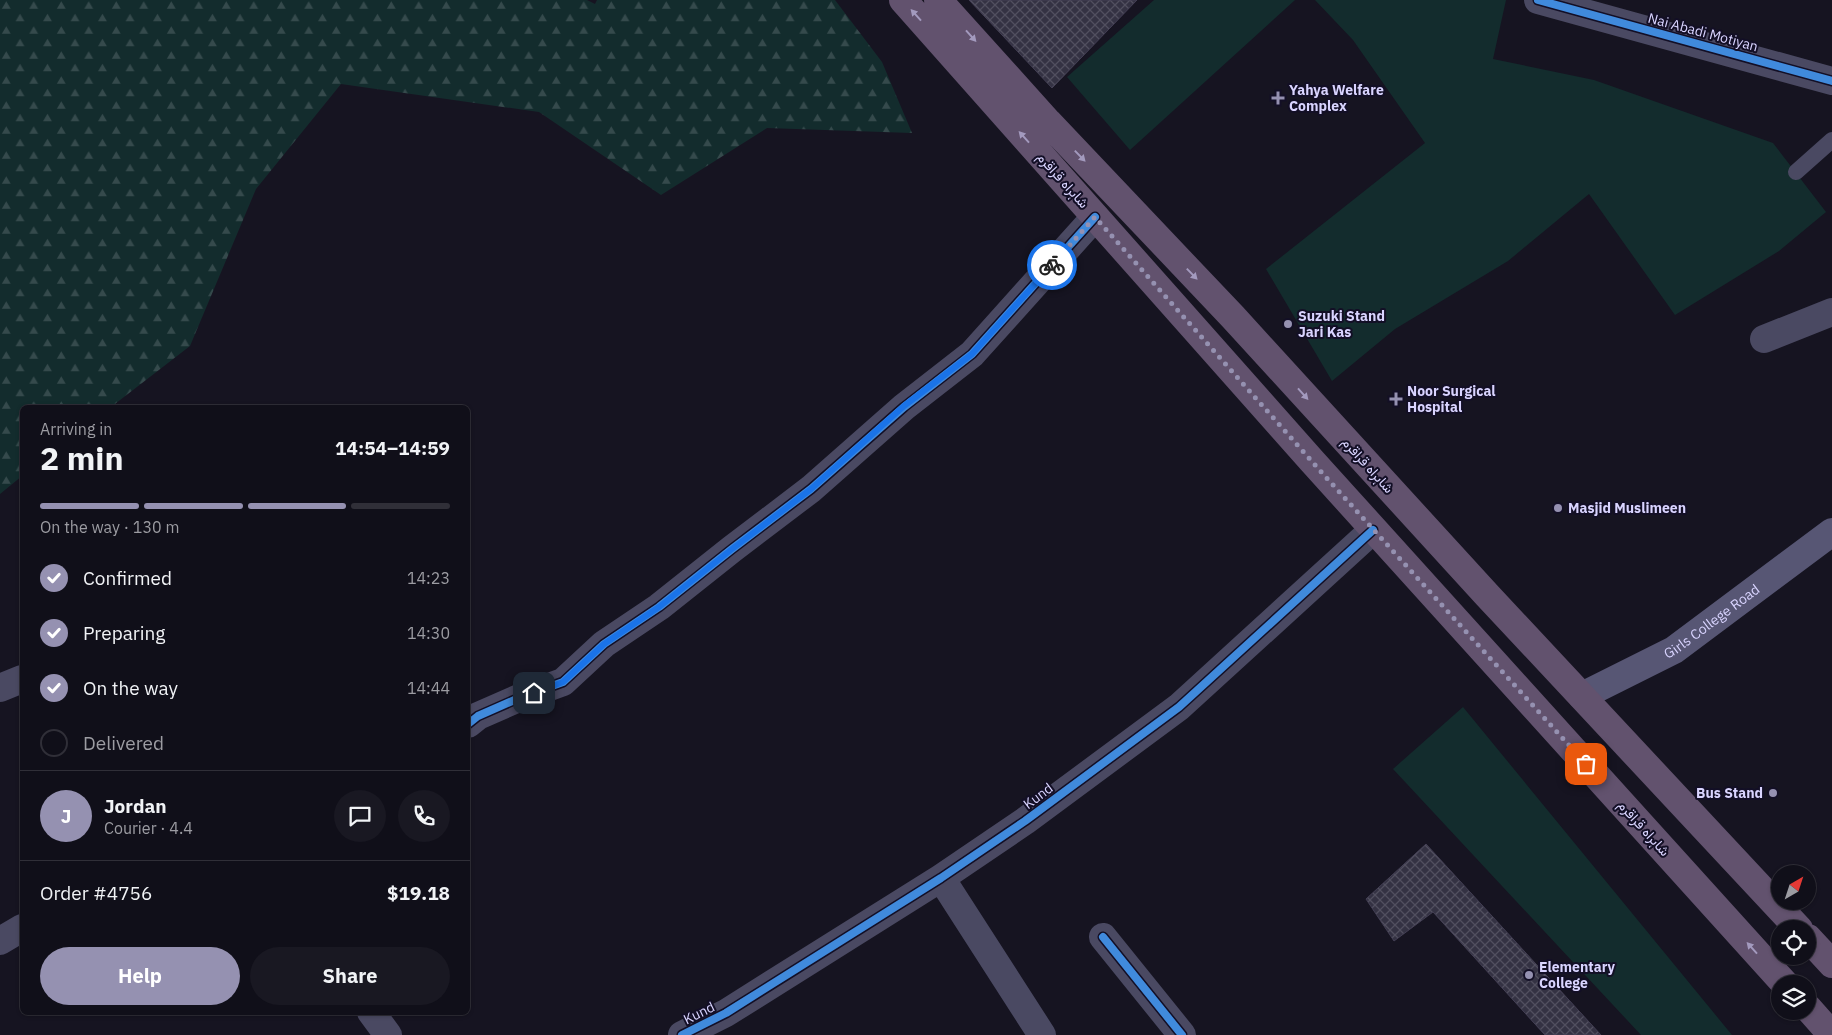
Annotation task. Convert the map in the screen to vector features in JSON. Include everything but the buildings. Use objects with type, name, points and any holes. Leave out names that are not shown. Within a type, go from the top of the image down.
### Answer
[{"type":"highway","name":"شاہراہ قراقرم","points":[[903,0],[1373,530],[1777,975]]},
{"type":"highway","name":"شاہراہ قراقرم","points":[[938,0],[1048,122],[1233,317],[1480,588],[1791,920]]},
{"type":"highway","points":[[1816,947],[1832,964]]},
{"type":"highway","points":[[1816,1017],[1832,1035]]},
{"type":"main road","name":"Girls College Road","points":[[1582,696],[1674,650],[1832,532]]},
{"type":"street","name":"Nai Abadi Motiyan","points":[[1538,0],[1832,81]]},
{"type":"street","points":[[470,722],[478,716],[519,698],[563,682],[604,644],[659,607],[811,489],[904,406],[972,354],[1095,217]]},
{"type":"street","points":[[1764,339],[1832,312]]},
{"type":"street","name":"Kund","points":[[682,1035],[726,1014],[941,878],[1025,821],[1179,706],[1373,530]]},
{"type":"street","points":[[0,688],[20,680]]},
{"type":"street","points":[[941,878],[1042,1035]]},
{"type":"street","points":[[0,941],[20,929]]},
{"type":"street","points":[[1103,937],[1182,1035]]},
{"type":"street","points":[[373,1015],[388,1035]]},
{"type":"lane","points":[[1796,172],[1832,140]]},
{"type":"green space","points":[[0,0],[587,0],[595,4],[597,0],[835,0],[882,62],[912,133],[767,128],[661,195],[539,112],[341,84],[256,189],[190,346],[114,405],[20,405],[20,478],[0,494]]},
{"type":"green space","points":[[1154,0],[1295,0],[1130,150],[1067,77]]},
{"type":"green space","points":[[1315,0],[1506,0],[1493,59],[1594,80],[1773,143],[1826,212],[1779,251],[1675,315],[1589,194],[1508,261],[1395,329],[1332,381],[1266,269],[1425,143],[1353,40]]},
{"type":"green space","points":[[1463,707],[1732,1035],[1641,1035],[1393,769]]},
{"type":"cycle path","points":[[1538,0],[1832,81]]},
{"type":"cycle path","points":[[470,722],[478,716],[519,698],[563,682],[604,644],[659,607],[811,489],[904,407],[972,354],[1095,217]]},
{"type":"cycle path","points":[[682,1035],[726,1013],[941,878],[1025,821],[1179,707],[1373,530]]},
{"type":"cycle path","points":[[1103,937],[1182,1035]]},
{"type":"way so far","points":[[1052,265],[1095,217],[1324,475],[1586,764]]},
{"type":"place","name":"Yahya Welfare Complex","points":[[1278,98]]},
{"type":"place","name":"Suzuki Stand Jari Kas","points":[[1288,324]]},
{"type":"place","name":"Noor Surgical Hospital","points":[[1396,399]]},
{"type":"place","name":"Masjid Muslimeen","points":[[1558,508]]},
{"type":"place","name":"Bus Stand","points":[[1773,793]]},
{"type":"place","name":"Elementary College","points":[[1529,975]]},
{"type":"route","points":[[534,693],[563,682],[604,644],[659,607],[811,489],[904,406],[972,354],[1052,265]]}]
